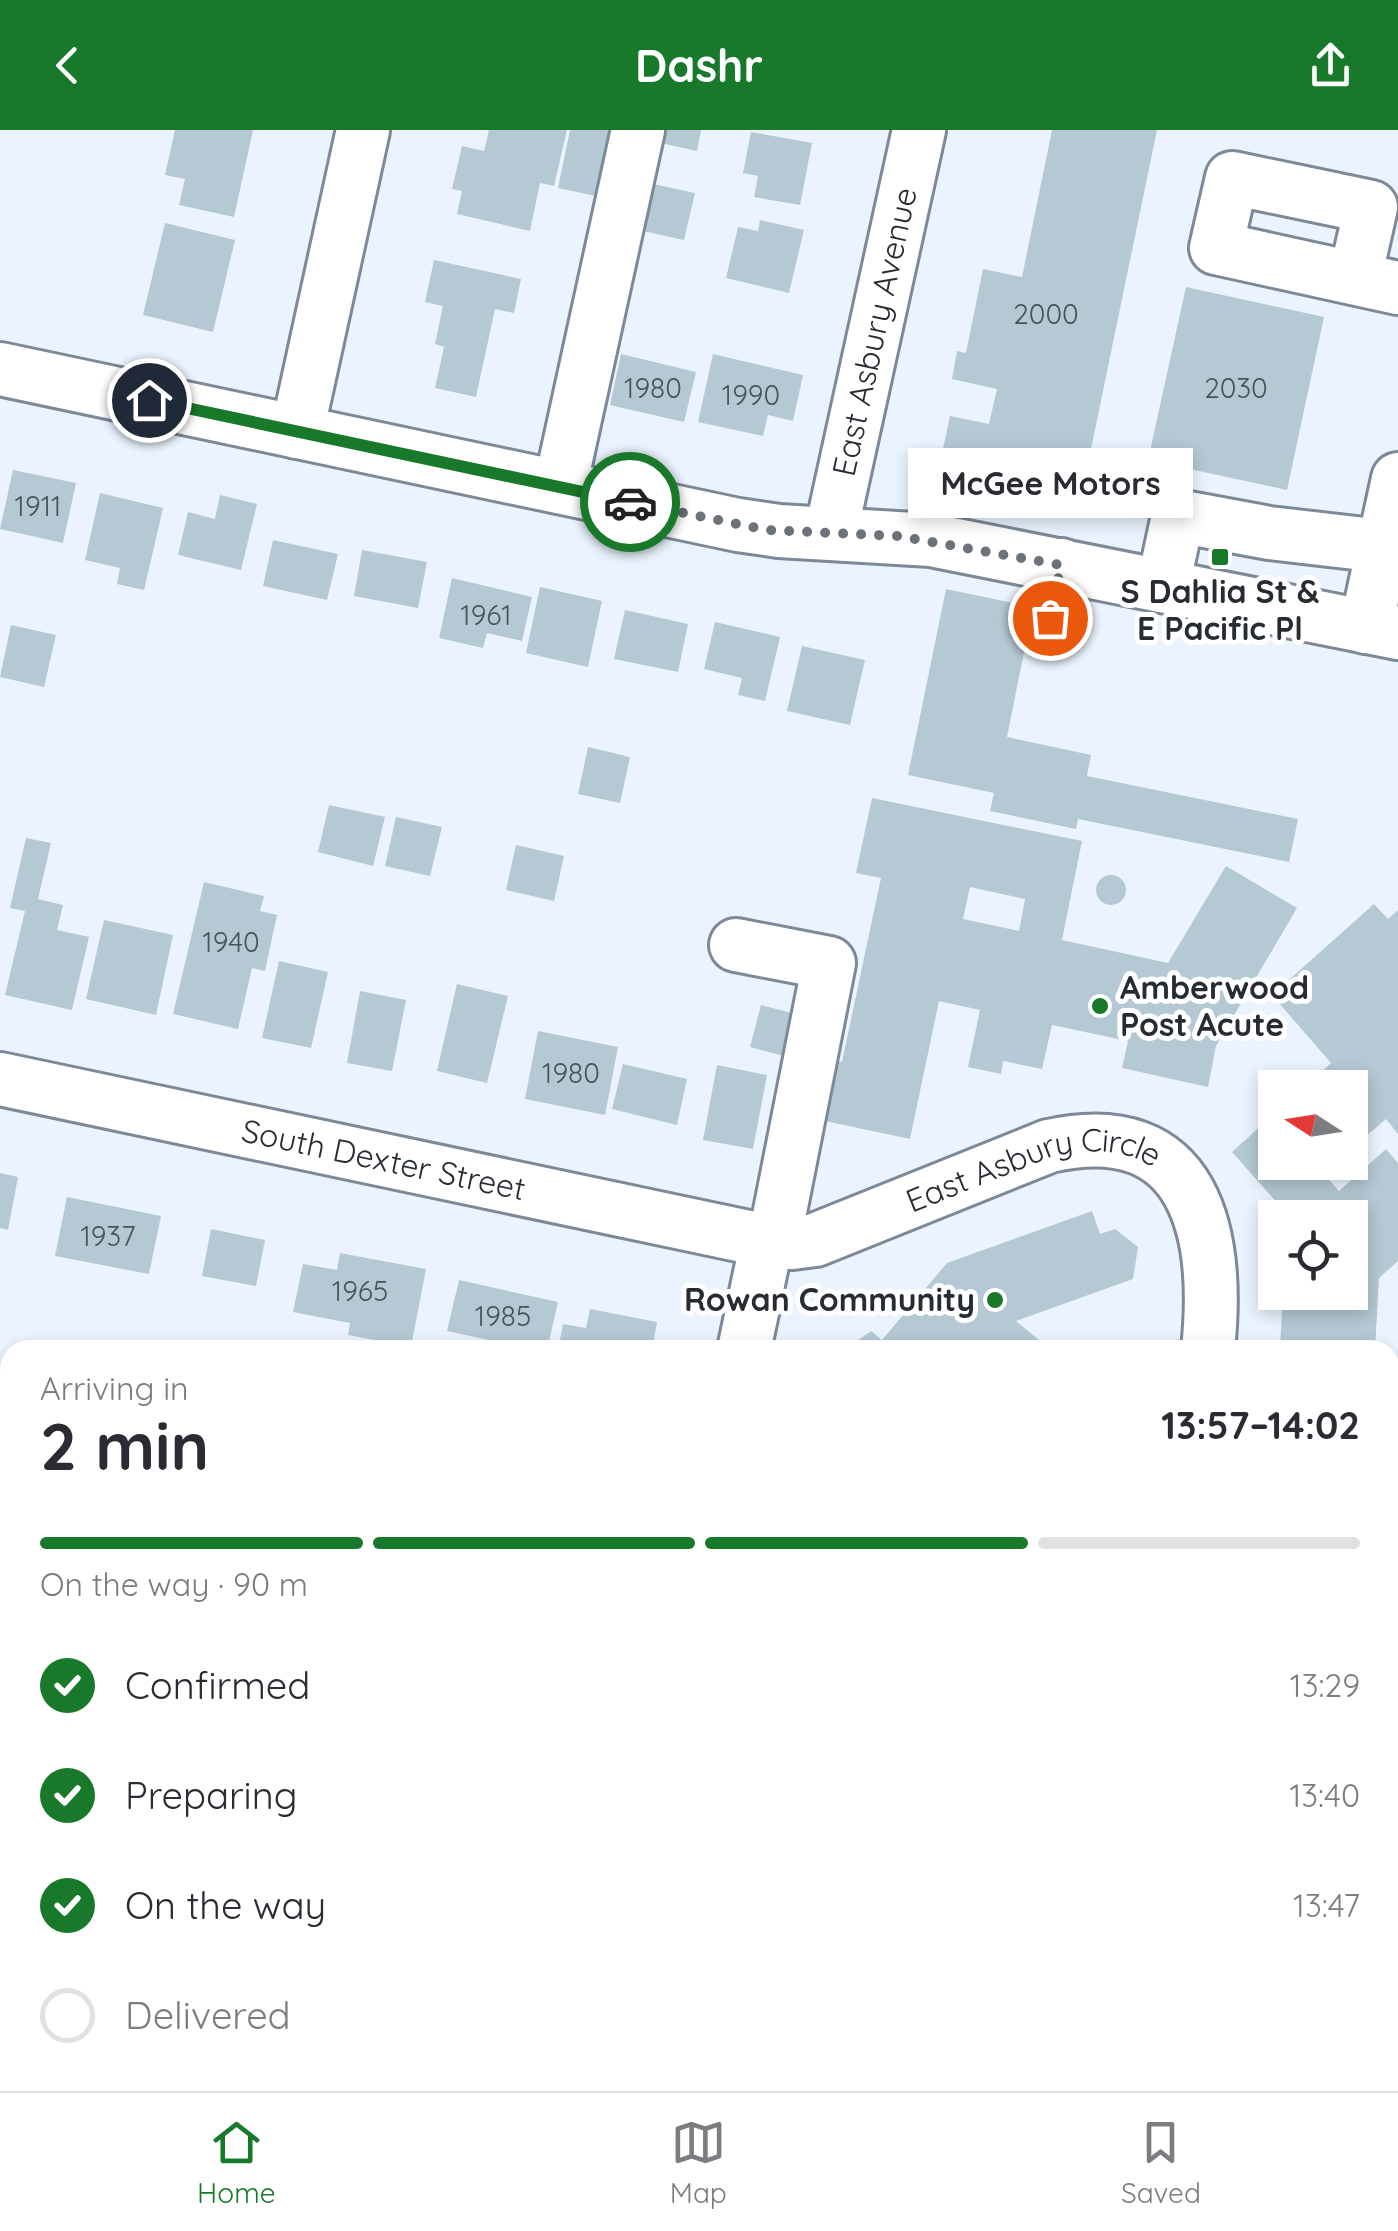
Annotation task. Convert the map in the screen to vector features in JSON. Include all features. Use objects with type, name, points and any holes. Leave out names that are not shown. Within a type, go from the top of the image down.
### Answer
[{"type":"street","points":[[298,432],[363,130]]},
{"type":"street","points":[[560,487],[638,130]]},
{"type":"street","name":"East Asbury Avenue","points":[[831,532],[918,130]]},
{"type":"street","points":[[0,369],[767,530],[931,540],[1382,630],[1398,479]]},
{"type":"street","points":[[1163,586],[1178,516],[1269,534],[1391,547]]},
{"type":"street","points":[[1254,605],[1269,534]]},
{"type":"street","points":[[1050,618],[1061,565]]},
{"type":"street","points":[[736,945],[829,962],[771,1242],[746,1340]]},
{"type":"street","name":"South Dexter Street","points":[[0,1079],[771,1242]]},
{"type":"street","name":"East Asbury Circle","points":[[771,1242],[814,1240],[1049,1146],[1098,1138],[1124,1143],[1146,1152],[1175,1173],[1200,1214],[1210,1274],[1208,1340]]},
{"type":"building","points":[[175,130],[253,130],[234,217],[179,205],[185,179],[165,175]]},
{"type":"building","points":[[489,130],[567,130],[554,186],[540,183],[530,231],[457,214],[462,191],[452,189],[462,146],[484,151]]},
{"type":"building","points":[[570,130],[619,130],[605,198],[558,188]]},
{"type":"building","points":[[649,130],[701,130],[697,151],[647,140]]},
{"type":"building","points":[[1052,130],[1157,130],[1079,507],[990,488],[987,502],[934,491],[950,416],[989,424],[997,389],[952,379],[957,351],[966,353],[983,269],[1022,277]]},
{"type":"building","points":[[751,132],[812,143],[800,205],[754,197],[758,176],[743,173]]},
{"type":"building","points":[[639,181],[695,193],[684,240],[629,228]]},
{"type":"building","points":[[760,220],[804,230],[789,293],[726,278],[738,227],[758,231]]},
{"type":"building","points":[[165,223],[235,240],[213,332],[143,315]]},
{"type":"building","points":[[434,260],[521,279],[514,313],[495,309],[476,397],[435,388],[444,347],[435,344],[443,306],[425,302]]},
{"type":"building","points":[[1186,287],[1324,317],[1287,490],[1148,460]]},
{"type":"building","points":[[621,354],[696,372],[684,422],[610,405]]},
{"type":"building","points":[[713,354],[803,375],[793,421],[768,415],[763,436],[698,422]]},
{"type":"building","points":[[13,470],[76,483],[63,543],[0,529]]},
{"type":"building","points":[[100,493],[163,508],[144,590],[117,584],[120,568],[85,560]]},
{"type":"building","points":[[220,495],[257,504],[241,570],[178,555],[188,512],[215,519]]},
{"type":"building","points":[[273,540],[338,554],[327,600],[263,586]]},
{"type":"building","points":[[362,550],[427,562],[418,608],[354,596]]},
{"type":"building","points":[[452,578],[532,597],[522,641],[487,633],[483,648],[439,638]]},
{"type":"building","points":[[540,587],[602,601],[588,667],[526,653]]},
{"type":"building","points":[[946,589],[1033,607],[1007,737],[1091,755],[1087,776],[1298,819],[1289,862],[1078,819],[1076,829],[990,811],[994,793],[908,775]]},
{"type":"building","points":[[625,610],[688,624],[678,672],[614,659]]},
{"type":"building","points":[[715,622],[780,637],[765,701],[738,695],[742,678],[704,669]]},
{"type":"building","points":[[11,625],[56,635],[44,687],[0,677]]},
{"type":"building","points":[[802,646],[865,660],[850,725],[787,711]]},
{"type":"building","points":[[588,747],[630,757],[620,803],[578,794]]},
{"type":"building","name":"Amberwood Post Acute","points":[[872,798],[1082,841],[1062,940],[1168,963],[1226,866],[1297,908],[1216,1046],[1208,1087],[1122,1068],[1128,1041],[1052,1025],[1042,1069],[1003,1061],[1001,1074],[968,1067],[980,1010],[939,1001],[910,1139],[806,1117],[819,1057],[842,1062],[881,878],[856,873]],"holes":[[[970,887],[1025,899],[1019,931],[963,919]]]},
{"type":"building","points":[[329,805],[385,817],[373,866],[318,852]]},
{"type":"building","points":[[396,817],[442,827],[430,876],[385,866]]},
{"type":"building","points":[[26,838],[51,843],[38,899],[63,905],[57,930],[89,937],[72,1010],[5,995],[25,911],[10,908]]},
{"type":"building","points":[[516,845],[564,856],[554,901],[506,890]]},
{"type":"building","points":[[1111,875],[1125,884],[1126,890],[1117,904],[1111,905],[1097,896],[1096,890],[1105,876]]},
{"type":"building","points":[[204,882],[264,896],[260,911],[277,915],[265,971],[252,968],[238,1029],[173,1014]]},
{"type":"building","points":[[1374,904],[1388,919],[1398,910],[1398,1134],[1386,1119],[1368,1134],[1368,1070],[1323,1070],[1331,1063],[1272,995]]},
{"type":"building","points":[[104,920],[173,935],[156,1015],[86,999]]},
{"type":"building","points":[[279,961],[328,972],[311,1048],[262,1038]]},
{"type":"building","points":[[457,984],[508,996],[487,1083],[437,1071]]},
{"type":"building","points":[[360,991],[406,1000],[392,1071],[347,1063]]},
{"type":"building","points":[[761,1005],[803,1016],[792,1058],[750,1047]]},
{"type":"building","points":[[538,1031],[618,1047],[605,1115],[525,1099]]},
{"type":"building","points":[[623,1064],[687,1079],[677,1125],[612,1109]]},
{"type":"building","points":[[717,1065],[767,1075],[753,1149],[703,1140]]},
{"type":"building","points":[[1258,1128],[1258,1180],[1329,1180],[1339,1191],[1351,1180],[1368,1180],[1368,1165],[1386,1149],[1398,1163],[1398,1261],[1379,1278],[1376,1340],[1280,1340],[1282,1310],[1368,1310],[1368,1200],[1275,1200],[1232,1152]]},
{"type":"building","points":[[0,1173],[18,1177],[8,1230],[0,1228]]},
{"type":"building","points":[[67,1197],[161,1216],[149,1274],[55,1256]]},
{"type":"building","name":"Rowan Community","points":[[1092,1211],[1100,1234],[1115,1229],[1138,1247],[1133,1279],[1016,1321],[1039,1340],[882,1340],[947,1263]]},
{"type":"building","points":[[211,1229],[265,1240],[256,1286],[202,1276]]},
{"type":"building","points":[[340,1253],[426,1269],[412,1340],[348,1335],[350,1323],[293,1312],[303,1264],[337,1270]]},
{"type":"building","points":[[459,1280],[558,1302],[549,1340],[488,1340],[447,1331]]},
{"type":"building","points":[[590,1309],[657,1322],[654,1340],[560,1340],[563,1324],[586,1328]]},
{"type":"building","name":"Rowan Community","points":[[871,1331],[882,1340],[858,1340]]},
{"type":"way so far","points":[[630,502],[767,530],[898,536],[1061,565],[1050,618]]},
{"type":"place","name":"S Dahlia St & E Pacific Pl","points":[[1220,557]]},
{"type":"place","name":"McGee Motors","points":[[1050,618]]},
{"type":"place","name":"Amberwood Post Acute","points":[[1100,1006]]},
{"type":"place","name":"Rowan Community","points":[[995,1300]]},
{"type":"route","points":[[149,400],[630,502]]}]
